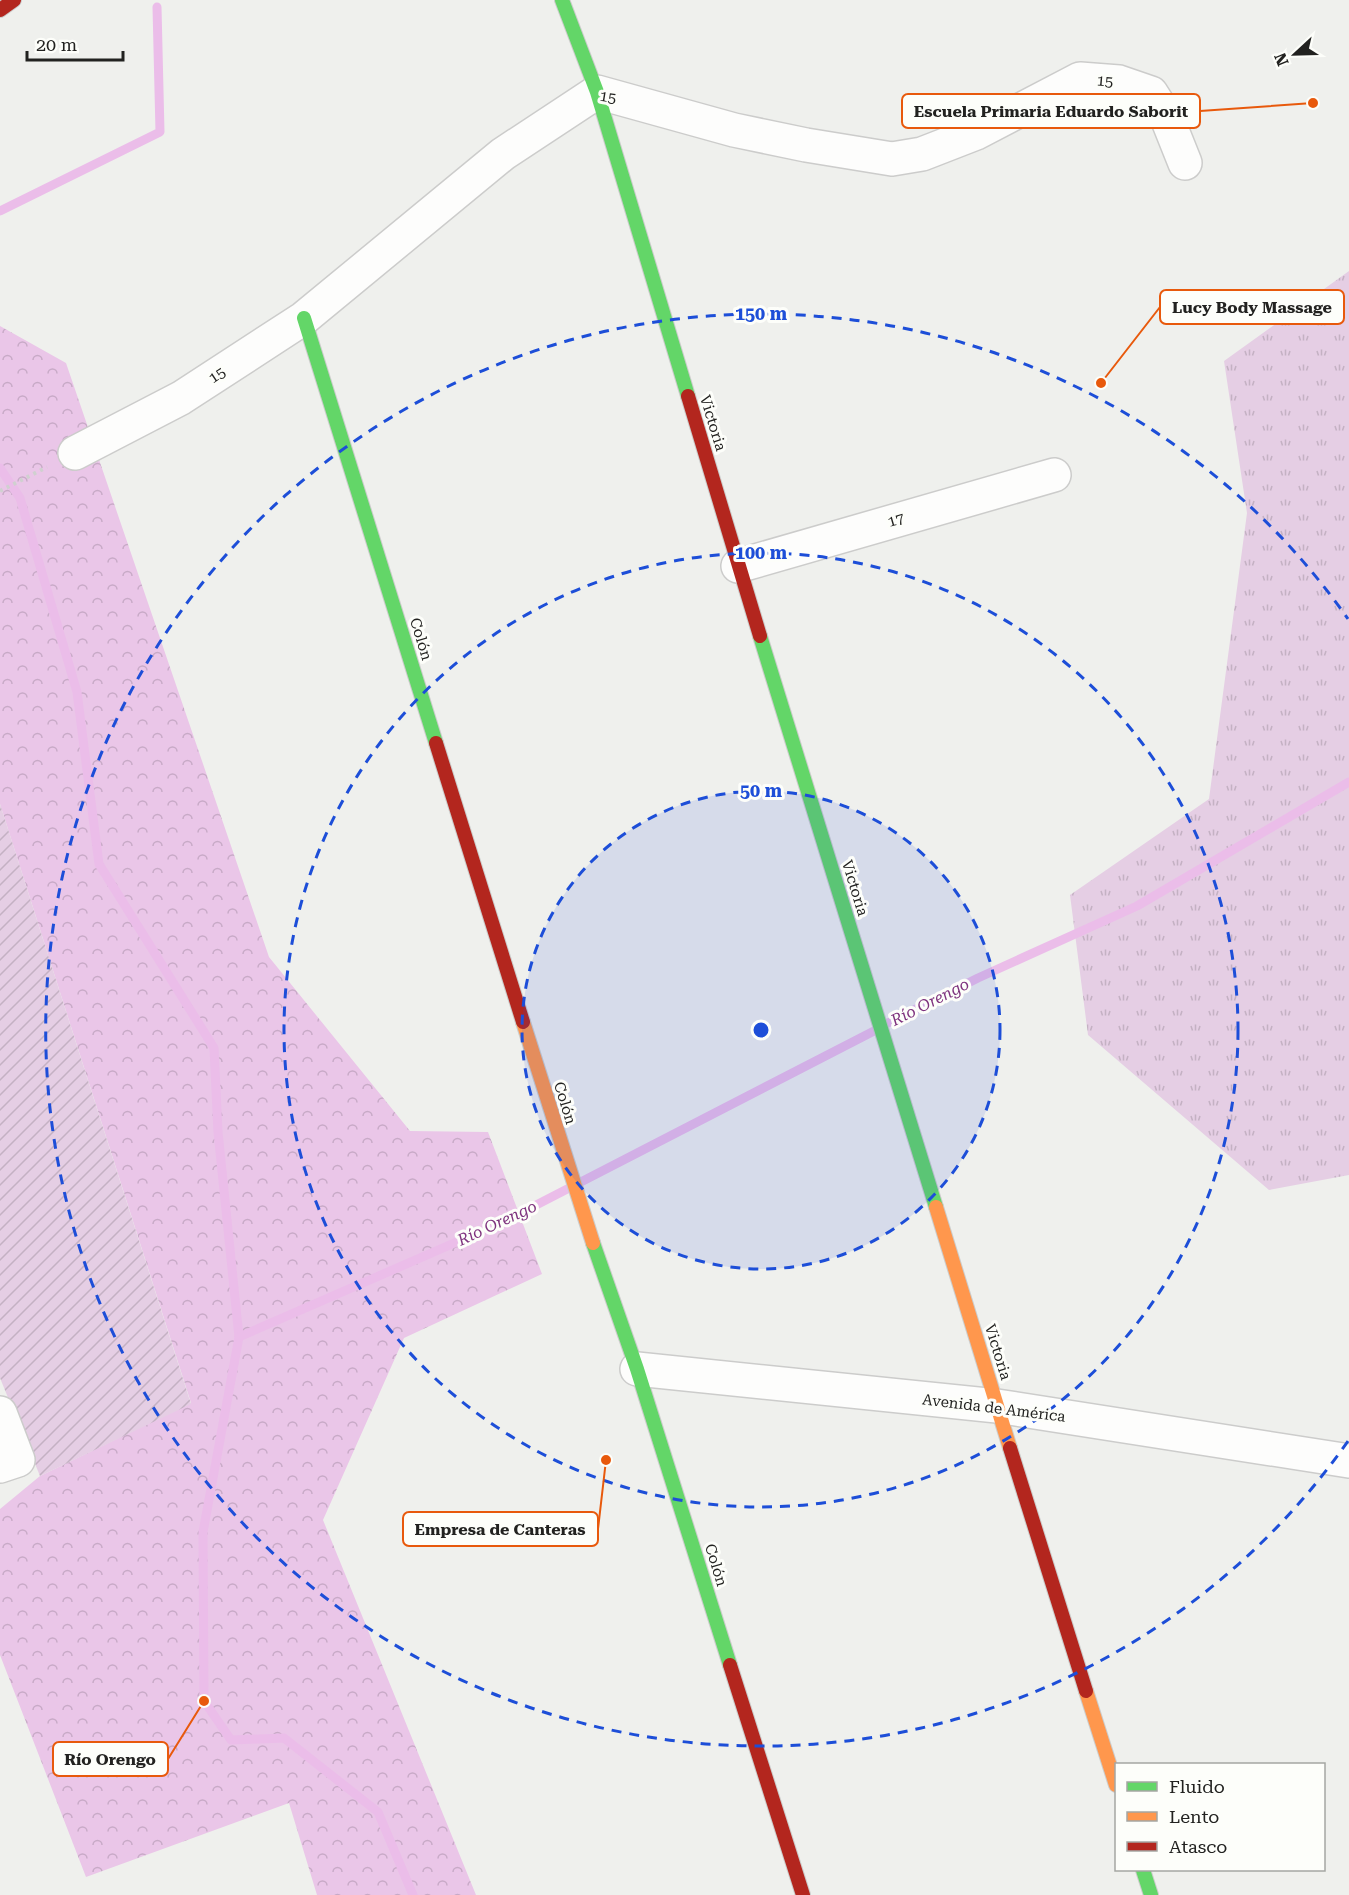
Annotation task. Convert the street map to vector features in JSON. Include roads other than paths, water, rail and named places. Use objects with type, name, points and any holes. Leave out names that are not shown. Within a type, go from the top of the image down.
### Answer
[{"type":"street","points":[[0,10],[14,0]]},
{"type":"street","name":"Victoria","points":[[562,0],[597,92],[738,566],[1115,1782]]},
{"type":"street","name":"15","points":[[75,453],[181,398],[304,318],[503,154],[597,92],[734,130],[892,159],[922,154],[976,133],[1080,79],[1119,82],[1151,93],[1167,118],[1185,163]]},
{"type":"street","name":"Colón","points":[[304,318],[550,1111],[637,1369],[803,1895]]},
{"type":"street","name":"17","points":[[738,566],[1054,475]]},
{"type":"street","name":"Avenida de América","points":[[637,1369],[997,1406],[1349,1461]]},
{"type":"street","points":[[0,1413],[18,1460],[0,1467]]},
{"type":"street","points":[[1144,1871],[1151,1895]]},
{"type":"waterway","points":[[0,211],[160,132],[157,7]]},
{"type":"waterway","points":[[0,468],[20,498],[77,692],[99,864],[214,1048],[218,1132],[239,1337],[203,1532],[204,1701],[231,1740],[284,1738],[378,1812],[413,1895]]},
{"type":"waterway","name":"Río Orengo","points":[[886,1024],[978,978],[1137,906],[1349,782]]},
{"type":"waterway","name":"Río Orengo","points":[[239,1337],[507,1220],[874,1031]]},
{"type":"place","name":"Escuela Primaria Eduardo Saborit","points":[[1313,103]]},
{"type":"place","name":"Lucy Body Massage","points":[[1101,383]]},
{"type":"place","name":"Empresa de Canteras","points":[[606,1460]]},
{"type":"place","name":"Río Orengo","points":[[204,1701]]}]
